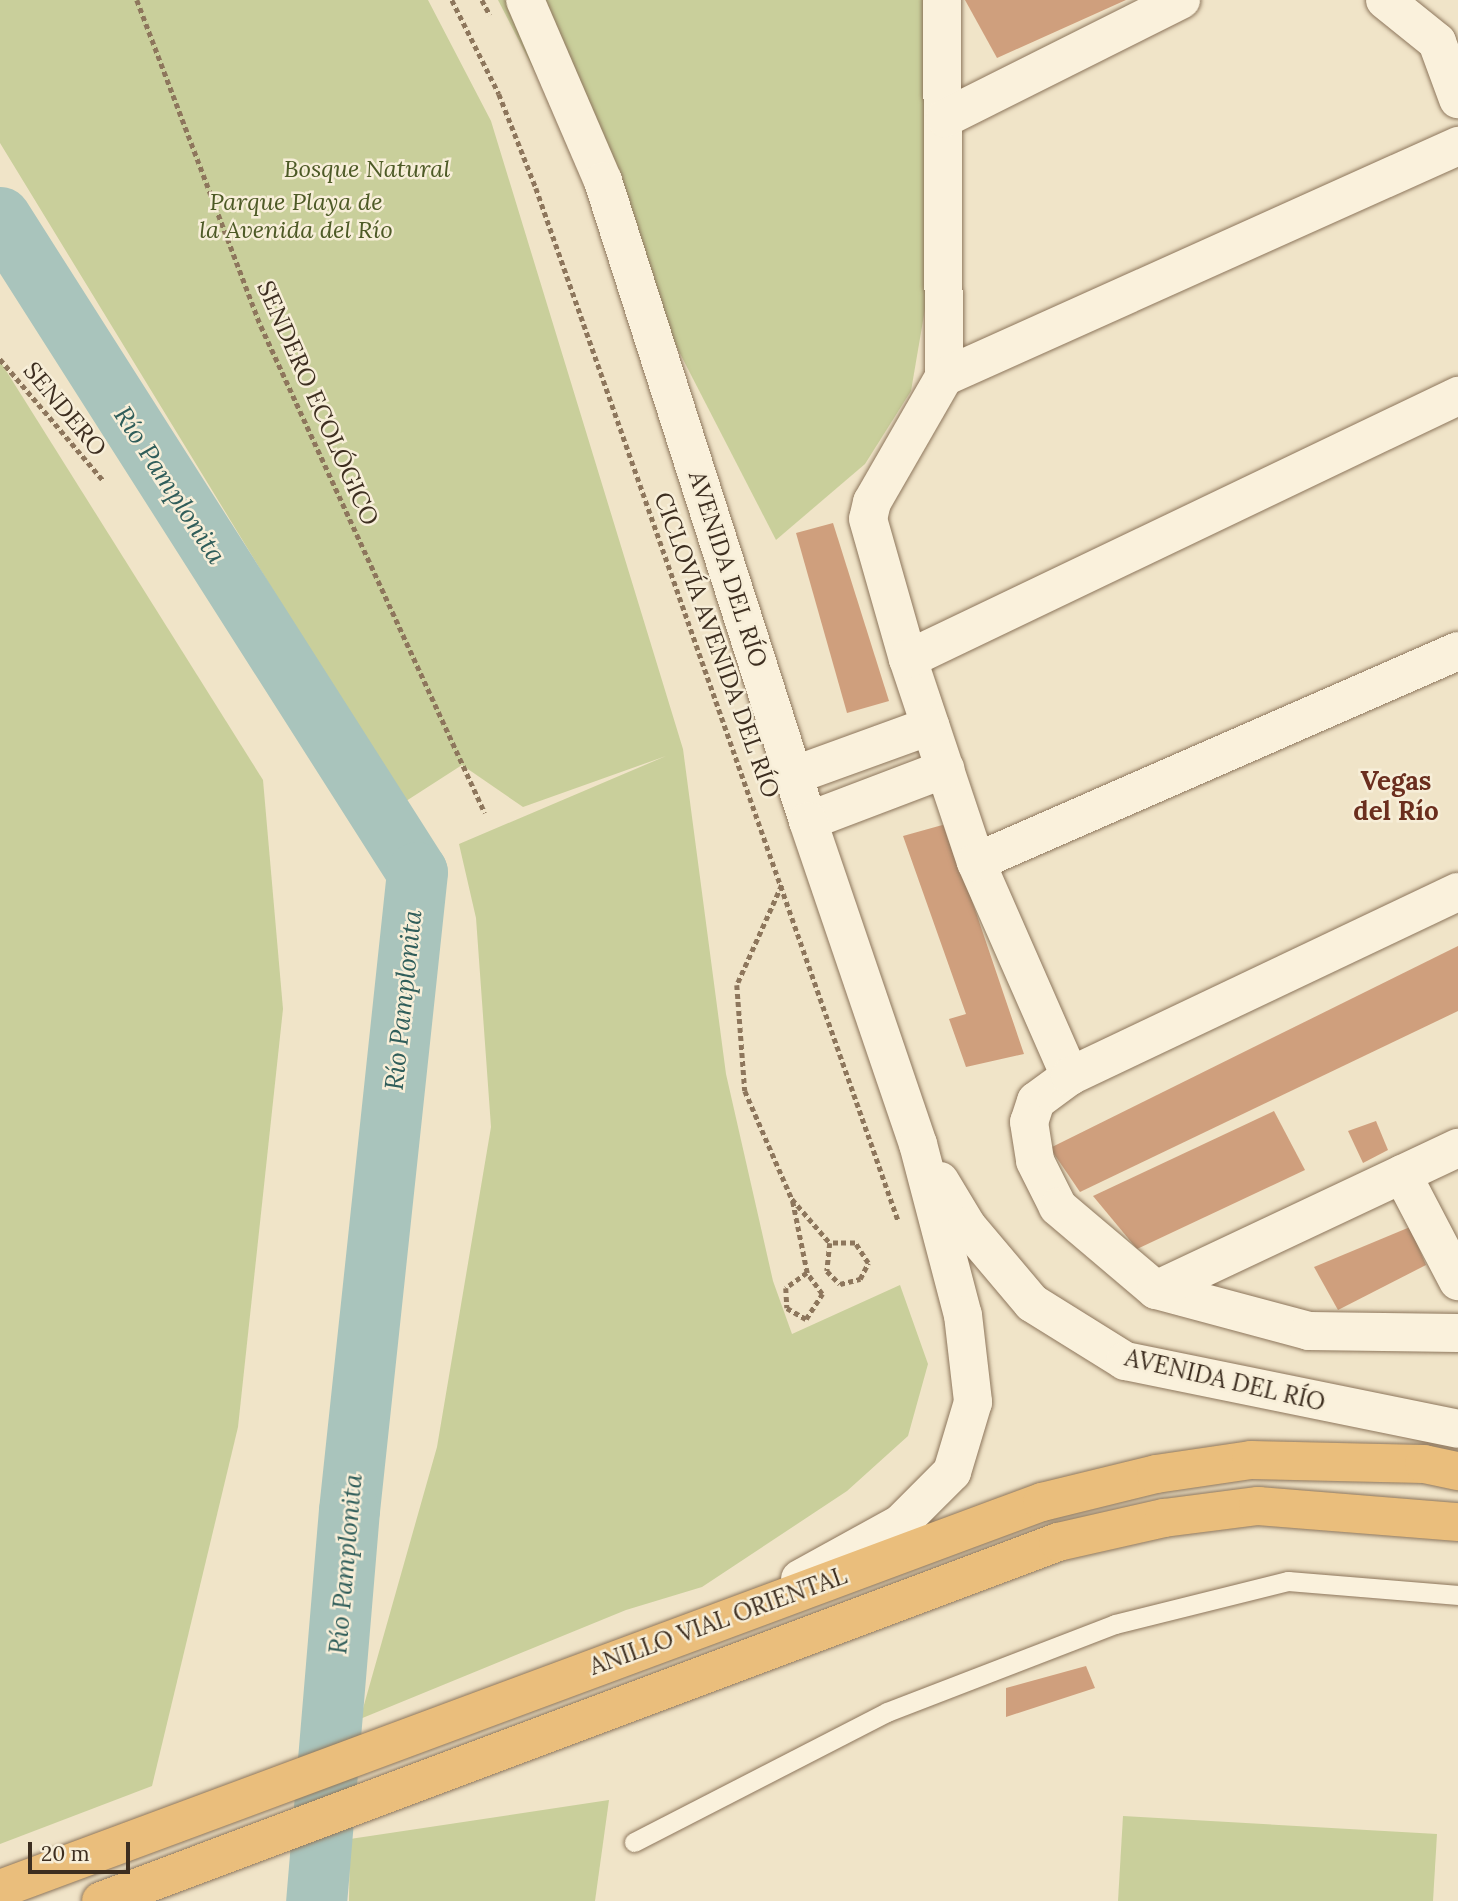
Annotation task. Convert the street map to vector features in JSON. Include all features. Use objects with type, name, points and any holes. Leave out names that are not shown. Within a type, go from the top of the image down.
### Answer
[{"type":"highway","name":"ANILLO VIAL ORIENTAL","points":[[0,1889],[1042,1502],[1156,1474],[1251,1460],[1424,1464],[1458,1471]]},
{"type":"highway","name":"ANILLO VIAL ORIENTAL","points":[[101,1901],[1058,1542],[1164,1518],[1258,1506],[1458,1522]]},
{"type":"street","name":"AVENIDA DEL RÍO","points":[[524,0],[603,181],[808,821],[918,1144],[963,1315],[973,1402],[952,1472],[900,1524],[732,1615]]},
{"type":"street","points":[[942,0],[945,118],[944,377],[872,502],[868,519],[908,659],[976,862],[1070,1076]]},
{"type":"street","points":[[945,118],[1181,0]]},
{"type":"street","points":[[1385,0],[1437,42],[1458,99]]},
{"type":"street","points":[[944,377],[1458,146]]},
{"type":"street","points":[[908,659],[1458,396]]},
{"type":"street","points":[[976,862],[1458,651]]},
{"type":"street","points":[[795,775],[930,726]]},
{"type":"street","points":[[808,821],[945,769]]},
{"type":"street","points":[[1458,892],[1070,1076],[1036,1101],[1029,1122],[1035,1161],[1058,1207],[1156,1290],[1310,1331],[1458,1333]]},
{"type":"street","name":"AVENIDA DEL RÍO","points":[[918,1144],[967,1226],[1032,1303],[1125,1361],[1458,1429]]},
{"type":"street","points":[[1156,1290],[1458,1148]]},
{"type":"street","points":[[1402,1174],[1458,1281]]},
{"type":"lane","points":[[634,1842],[887,1712],[1115,1624],[1288,1581],[1458,1595]]},
{"type":"path","name":"SENDERO ECOLÓGICO","points":[[137,0],[261,326],[485,813]]},
{"type":"path","name":"CICLOVÍA AVENIDA DEL RÍO","points":[[452,0],[499,94],[536,188],[783,884],[902,1235]]},
{"type":"path","name":"SENDERO","points":[[0,359],[104,481]]},
{"type":"path","points":[[783,884],[737,985],[745,1091],[792,1199],[807,1273],[822,1294],[806,1319],[787,1308],[786,1288],[807,1273]]},
{"type":"path","points":[[792,1199],[830,1243],[827,1271],[840,1284],[860,1279],[868,1263],[855,1243],[830,1243]]},
{"type":"green space","points":[[0,0],[428,0],[491,121],[683,749],[726,1074],[773,1281],[792,1334],[900,1285],[928,1364],[908,1436],[847,1491],[702,1587],[626,1610],[360,1719],[437,1447],[491,1127],[476,918],[459,844],[666,756],[523,807],[462,765],[403,803],[0,143]]},
{"type":"green space","points":[[498,0],[928,0],[925,309],[911,391],[865,464],[776,540]]},
{"type":"green space","points":[[0,361],[263,780],[283,1009],[238,1427],[152,1786],[0,1844]]},
{"type":"green space","points":[[609,1800],[595,1901],[349,1901],[350,1839]]},
{"type":"green space","points":[[1123,1816],[1437,1834],[1433,1901],[1118,1901]]},
{"type":"building","points":[[965,0],[1126,0],[997,58]]},
{"type":"building","points":[[833,523],[889,701],[847,713],[796,533]]},
{"type":"building","points":[[946,824],[1024,1054],[966,1067],[949,1019],[966,1014],[903,836]]},
{"type":"building","points":[[1458,946],[1458,1011],[1080,1192],[1050,1148]]},
{"type":"building","points":[[1274,1111],[1305,1170],[1137,1249],[1093,1196]]},
{"type":"building","points":[[1376,1121],[1388,1150],[1363,1163],[1348,1131]]},
{"type":"building","points":[[1410,1227],[1426,1265],[1338,1310],[1314,1267]]},
{"type":"building","points":[[1086,1666],[1095,1688],[1006,1717],[1006,1688]]},
{"type":"waterway","name":"Río Pamplonita","points":[[0,217],[417,872],[349,1510],[316,1901]]},
{"type":"district","name":"Vegas del Río","points":[[1396,796]]},
{"type":"park label","name":"Bosque Natural","points":[[367,169]]},
{"type":"park label","name":"Parque Playa de la Avenida del Río","points":[[296,216]]}]
